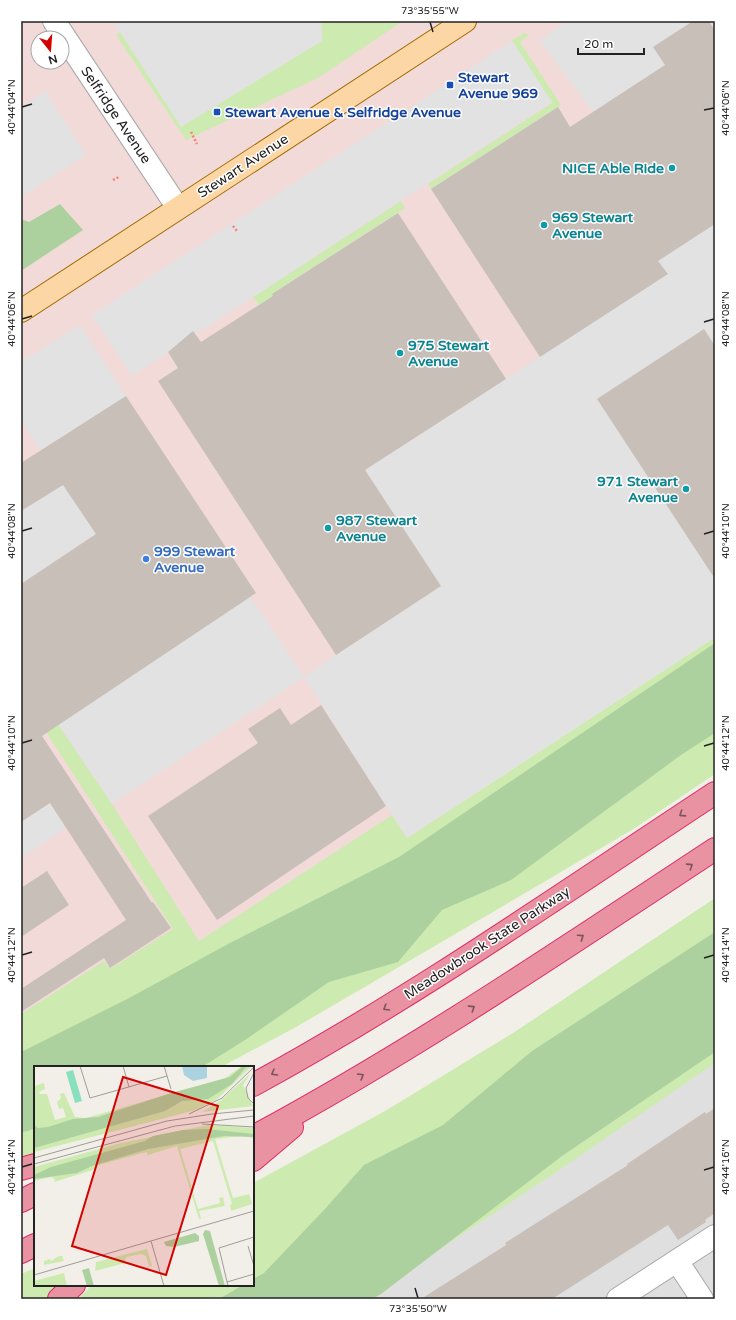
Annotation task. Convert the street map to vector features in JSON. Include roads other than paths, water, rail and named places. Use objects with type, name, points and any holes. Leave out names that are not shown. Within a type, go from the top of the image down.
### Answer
[{"type":"highway","name":"Meadowbrook State Parkway","points":[[254,1084],[399,1000],[467,957],[715,793]]},
{"type":"highway","points":[[254,1136],[328,1096],[473,1008],[715,849]]},
{"type":"highway","points":[[254,1159],[328,1096]]},
{"type":"highway","points":[[21,1169],[34,1165]]},
{"type":"highway","points":[[21,1201],[34,1194]]},
{"type":"highway","points":[[21,1252],[34,1246]]},
{"type":"highway","points":[[59,1299],[73,1286]]},
{"type":"main road","name":"Stewart Avenue","points":[[21,311],[465,21]]},
{"type":"street","name":"Selfridge Avenue","points":[[54,21],[178,208]]},
{"type":"street","points":[[618,1299],[715,1236]]},
{"type":"street","points":[[677,1261],[702,1299]]},
{"type":"place","name":"Stewart Avenue 969","points":[[450,85]]},
{"type":"place","name":"Stewart Avenue & Selfridge Avenue","points":[[217,112]]},
{"type":"place","name":"NICE Able Ride","points":[[672,168]]},
{"type":"place","name":"969 Stewart Avenue","points":[[544,225]]},
{"type":"place","name":"975 Stewart Avenue","points":[[400,353]]},
{"type":"place","name":"971 Stewart Avenue","points":[[686,489]]},
{"type":"place","name":"987 Stewart Avenue","points":[[328,528]]},
{"type":"place","name":"999 Stewart Avenue","points":[[146,559]]}]
